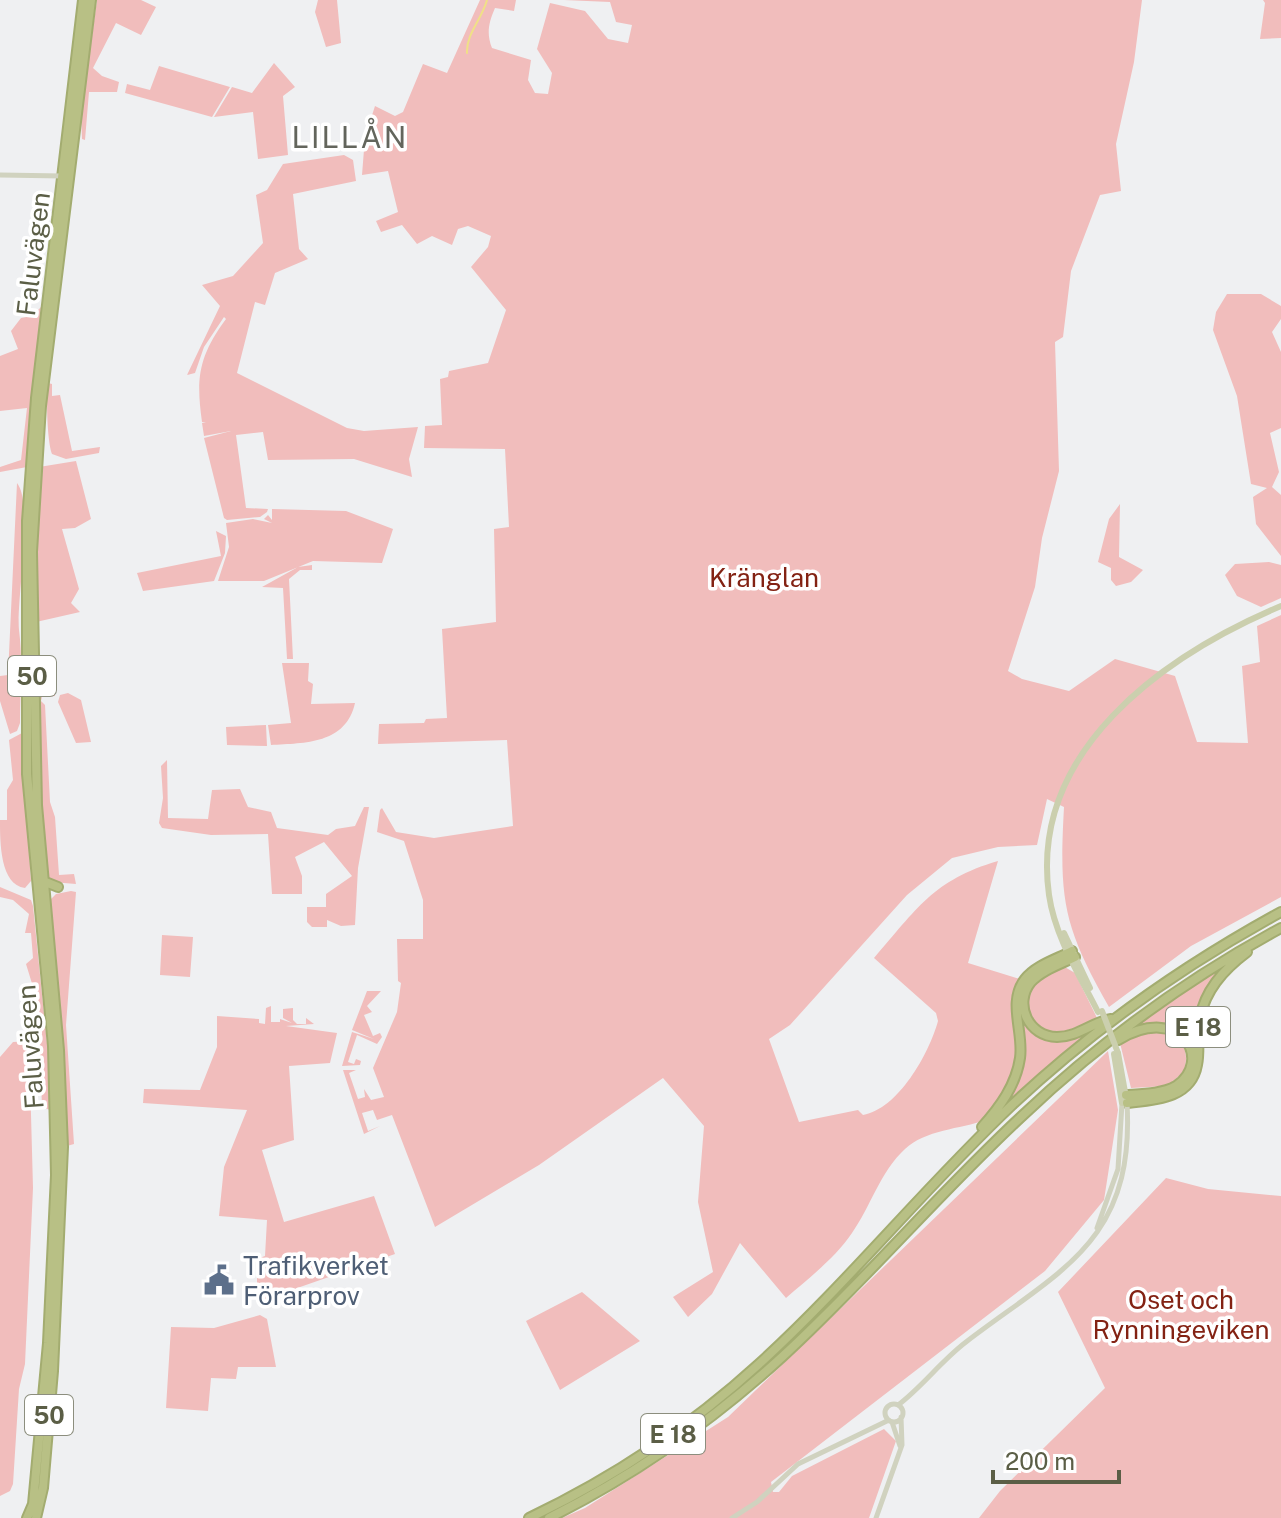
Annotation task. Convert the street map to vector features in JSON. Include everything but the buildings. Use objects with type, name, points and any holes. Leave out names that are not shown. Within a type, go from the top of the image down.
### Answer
[{"type":"highway","name":"Faluvägen","points":[[71,145],[83,0]]},
{"type":"highway","name":"Faluvägen","points":[[36,1518],[44,1474],[54,1307],[56,1099],[41,889],[26,747],[32,473],[66,176],[91,0]]},
{"type":"highway","points":[[41,889],[58,887]]},
{"type":"highway","name":"E 18","points":[[529,1518],[591,1486],[665,1439],[738,1383],[799,1325],[1021,1096],[1115,1018],[1193,964],[1281,912]]},
{"type":"highway","name":"E 18","points":[[549,1518],[670,1446],[742,1392],[798,1343],[1013,1124],[1110,1041],[1179,990],[1281,928]]},
{"type":"highway","name":"E 18","points":[[1124,1099],[1170,1096],[1190,1082],[1197,1066],[1198,1028],[1207,997],[1221,975],[1250,951],[1251,945]]},
{"type":"highway","name":"E 18","points":[[1070,951],[1027,988],[1023,1007],[1031,1025],[1047,1036],[1060,1037],[1115,1018]]},
{"type":"highway","name":"E 18","points":[[927,1191],[989,1119],[1011,1087],[1020,1057],[1017,1000],[1023,983],[1036,970],[1070,951]]},
{"type":"highway","name":"E 18","points":[[1110,1041],[1159,1025],[1177,1032],[1189,1047],[1190,1067],[1179,1083],[1161,1091],[1124,1099]]},
{"type":"highway","name":"Faluvägen","points":[[27,1518],[33,1504],[54,1307]]},
{"type":"highway","name":"50","points":[[20,1518],[27,1512],[36,1472]]},
{"type":"main road","points":[[1124,1099],[1116,1054],[1100,1012],[1061,930],[1048,884],[1051,817],[1086,745],[1120,709],[1157,678],[1239,625],[1281,606]]},
{"type":"street","points":[[0,175],[66,176]]},
{"type":"street","points":[[864,1432],[891,1405],[898,1405],[965,1343],[1056,1279],[1089,1243],[1109,1212],[1119,1181],[1127,1132],[1124,1099]]},
{"type":"street","points":[[732,1518],[757,1502],[798,1464],[902,1415],[917,1386]]},
{"type":"street","points":[[876,1518],[901,1448],[902,1415],[898,1405]]},
{"type":"street","points":[[886,1410],[901,1448]]},
{"type":"green space","points":[[97,0],[141,0],[156,7],[141,35],[116,23],[93,68],[102,76],[119,82],[117,92],[89,92],[85,140],[82,139],[81,114]]},
{"type":"green space","points":[[318,0],[337,0],[341,43],[326,47],[315,12]]},
{"type":"green space","name":"Kränglan","points":[[480,0],[516,0],[514,11],[495,8],[489,28],[492,48],[531,60],[528,80],[535,93],[548,94],[552,73],[537,49],[550,3],[585,11],[608,39],[628,43],[632,25],[616,22],[610,2],[564,0],[1142,0],[1134,62],[1116,144],[1121,191],[1100,195],[1071,271],[1063,337],[1055,342],[1059,471],[1042,538],[1035,587],[1008,671],[1022,679],[1069,691],[1115,659],[1175,676],[1197,742],[1248,743],[1242,666],[1260,662],[1257,626],[1281,615],[1281,897],[1191,946],[1109,1007],[1082,955],[1067,912],[1062,866],[1064,807],[1047,799],[1037,845],[998,847],[952,858],[907,895],[790,1025],[769,1039],[799,1122],[858,1110],[863,1115],[876,1111],[888,1102],[920,1064],[938,1021],[936,1013],[874,958],[915,911],[942,887],[957,877],[998,861],[968,963],[1020,979],[1016,1000],[1017,1051],[1010,1078],[986,1120],[933,1134],[905,1149],[889,1168],[859,1223],[838,1251],[786,1298],[740,1243],[712,1294],[688,1317],[673,1297],[713,1272],[698,1202],[704,1126],[663,1078],[539,1165],[435,1227],[392,1115],[377,1120],[373,1110],[362,1113],[368,1131],[380,1126],[364,1134],[343,1070],[356,1070],[349,1073],[358,1099],[365,1097],[364,1089],[371,1100],[384,1097],[373,1068],[397,1012],[401,983],[398,981],[397,939],[423,939],[423,900],[404,841],[377,832],[380,810],[382,808],[396,832],[434,838],[513,826],[507,740],[378,744],[379,724],[424,723],[426,719],[447,718],[442,629],[496,622],[494,529],[509,527],[505,449],[424,448],[425,426],[442,425],[440,379],[448,377],[449,371],[488,363],[506,310],[471,267],[488,247],[491,236],[468,226],[458,229],[452,245],[432,236],[417,244],[402,225],[381,232],[376,221],[398,212],[388,171],[362,175],[365,137],[375,106],[395,116],[403,112],[423,64],[447,73]]},
{"type":"green space","points":[[1263,0],[1281,0],[1281,38],[1260,39]]},
{"type":"green space","points":[[274,63],[295,87],[283,96],[288,155],[258,159],[253,112],[214,117],[232,87],[252,93]]},
{"type":"green space","points":[[159,66],[230,87],[212,117],[125,93],[127,84],[150,90]]},
{"type":"green space","points":[[344,155],[353,160],[356,181],[293,194],[299,249],[308,259],[275,273],[265,305],[255,302],[237,373],[347,428],[364,431],[418,427],[409,459],[412,477],[354,459],[268,460],[263,432],[236,435],[246,508],[268,509],[260,517],[227,520],[204,438],[231,431],[204,436],[202,423],[206,422],[202,422],[199,393],[201,369],[210,345],[226,319],[224,317],[204,347],[195,373],[187,375],[220,306],[202,285],[233,276],[263,243],[256,195],[267,190],[283,164]]},
{"type":"green space","points":[[1227,294],[1261,294],[1281,306],[1281,319],[1272,332],[1281,352],[1281,428],[1270,433],[1279,472],[1272,487],[1281,495],[1281,556],[1256,524],[1253,497],[1267,488],[1251,484],[1237,396],[1213,330],[1216,312]]},
{"type":"green space","points":[[41,307],[27,467],[0,472],[0,467],[21,460],[27,408],[0,411],[0,356],[18,349],[11,331],[21,318],[32,316]]},
{"type":"green space","points":[[48,383],[52,384],[52,396],[60,395],[72,451],[100,447],[99,453],[66,459],[52,454],[47,418]]},
{"type":"green space","points":[[76,461],[91,519],[75,528],[62,529],[79,589],[71,603],[80,612],[36,622],[39,467]]},
{"type":"green space","points":[[17,483],[24,511],[19,616],[20,723],[17,731],[10,734],[0,701],[0,676],[8,675]]},
{"type":"green space","points":[[1120,504],[1119,557],[1143,570],[1131,582],[1116,586],[1111,580],[1111,568],[1098,562],[1109,519]]},
{"type":"green space","points":[[272,509],[346,511],[393,529],[382,563],[313,561],[264,581],[218,581],[229,547],[226,523],[253,519],[272,523],[264,519],[268,515],[272,520]]},
{"type":"green space","points":[[216,531],[226,536],[225,553],[214,581],[143,591],[137,573],[221,556]]},
{"type":"green space","points":[[1269,562],[1281,565],[1281,598],[1261,607],[1237,596],[1225,575],[1235,564]]},
{"type":"green space","points":[[312,565],[312,570],[300,570],[289,579],[293,659],[287,659],[283,588],[262,587],[298,567]]},
{"type":"green space","points":[[49,657],[55,696],[42,697],[41,701],[45,705],[50,802],[55,817],[59,875],[74,874],[76,884],[52,882],[48,877],[40,806],[35,659]]},
{"type":"green space","points":[[282,663],[309,663],[308,681],[313,684],[311,704],[355,703],[343,727],[310,742],[271,745],[268,725],[291,723]]},
{"type":"green space","points":[[68,693],[81,700],[91,742],[76,743],[58,702],[60,695]]},
{"type":"green space","points":[[266,725],[267,746],[227,745],[226,727]]},
{"type":"green space","points":[[22,733],[31,881],[25,888],[17,885],[6,871],[0,829],[0,820],[7,820],[7,790],[13,780],[9,740]]},
{"type":"green space","points":[[167,760],[168,818],[208,819],[212,790],[240,789],[248,807],[271,812],[277,828],[328,835],[336,829],[355,826],[364,807],[369,807],[358,868],[355,925],[341,926],[327,920],[327,927],[312,927],[307,922],[307,907],[326,907],[326,894],[352,876],[324,842],[295,857],[302,876],[302,894],[272,894],[268,834],[211,835],[162,828],[159,823],[163,798],[161,766]]},
{"type":"green space","points":[[0,887],[31,900],[33,906],[52,1092],[50,1110],[42,1107],[38,1003],[26,964],[33,958],[31,933],[25,933],[29,914],[13,900],[0,897]]},
{"type":"green space","points":[[76,892],[66,1025],[74,1144],[67,1146],[50,900],[56,894]]},
{"type":"green space","points":[[162,935],[193,937],[190,977],[160,975]]},
{"type":"green space","points":[[1226,964],[1211,985],[1202,1008],[1194,1057],[1186,1037],[1172,1026],[1154,1023],[1133,1027]]},
{"type":"green space","points":[[1063,966],[1075,973],[1098,1020],[1056,1034],[1034,1024],[1026,1004],[1033,984]]},
{"type":"green space","points":[[367,991],[381,991],[367,1006],[372,1012],[364,1015],[373,1036],[380,1033],[382,1037],[377,1044],[357,1035],[348,1062],[354,1064],[356,1059],[361,1061],[360,1065],[342,1066],[352,1032],[374,1039],[352,1030]]},
{"type":"green space","points":[[271,1006],[271,1022],[280,1022],[280,1019],[292,1023],[283,1018],[283,1009],[293,1008],[293,1020],[297,1024],[306,1024],[306,1018],[314,1024],[286,1026],[337,1033],[330,1063],[289,1066],[294,1140],[262,1150],[284,1222],[374,1196],[395,1254],[257,1302],[257,1259],[265,1256],[267,1220],[219,1216],[224,1167],[247,1110],[143,1103],[144,1089],[200,1090],[217,1047],[217,1016],[259,1019],[259,1023],[265,1024],[266,1008]]},
{"type":"green space","points":[[1020,1009],[1033,1030],[1048,1038],[1090,1030],[1005,1104],[1017,1081]]},
{"type":"green space","points":[[1169,1030],[1184,1048],[1184,1072],[1167,1086],[1131,1088],[1120,1043],[1135,1034]]},
{"type":"green space","points":[[29,1041],[33,1188],[25,1364],[19,1389],[13,1484],[10,1491],[0,1496],[0,1057],[13,1042]]},
{"type":"green space","points":[[1108,1051],[1118,1110],[1104,1200],[1045,1271],[771,1482],[773,1492],[779,1492],[792,1476],[884,1429],[896,1441],[869,1518],[562,1518],[585,1508],[728,1417]]},
{"type":"green space","name":"Oset och Rynningeviken","points":[[1166,1178],[1208,1189],[1281,1196],[1281,1518],[979,1518],[1000,1491],[1105,1388],[1058,1292]]},
{"type":"green space","points":[[582,1292],[640,1341],[560,1390],[526,1321]]},
{"type":"green space","points":[[260,1315],[267,1319],[276,1367],[238,1367],[236,1379],[211,1378],[208,1411],[166,1408],[171,1327],[214,1328]]},
{"type":"waterway","points":[[467,53],[469,39],[487,0]]},
{"type":"place","name":"Trafikverket Förarprov","points":[[219,1280]]},
{"type":"district","name":"LILLÅN","points":[[350,137]]}]
